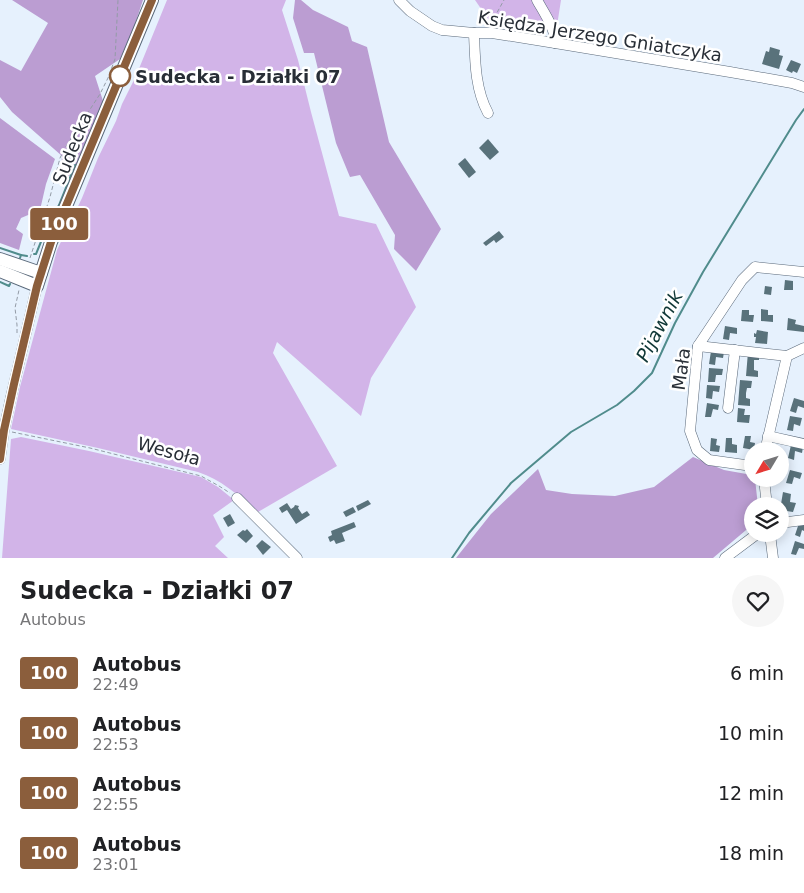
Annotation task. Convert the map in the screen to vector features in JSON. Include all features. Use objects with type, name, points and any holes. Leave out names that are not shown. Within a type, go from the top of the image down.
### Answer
[{"type":"main road","name":"Sudecka","points":[[39,279],[51,242],[152,0]]},
{"type":"main road","points":[[0,259],[39,279]]},
{"type":"main road","points":[[0,271],[39,279]]},
{"type":"street","name":"Księdza Jerzego Gniatczyka","points":[[399,0],[410,11],[432,26],[442,30],[492,33],[804,86]]},
{"type":"street","points":[[537,0],[556,38],[555,43]]},
{"type":"street","points":[[474,33],[479,90],[488,113]]},
{"type":"street","name":"Mała","points":[[744,465],[709,460],[697,450],[690,431],[698,346],[742,280],[755,267],[804,272]]},
{"type":"street","name":"Sudecka","points":[[0,459],[4,430],[5,400],[39,279]]},
{"type":"street","points":[[698,346],[787,356],[804,348]]},
{"type":"street","points":[[728,408],[735,350]]},
{"type":"street","points":[[767,442],[787,356]]},
{"type":"street","points":[[768,436],[804,444]]},
{"type":"street","points":[[237,498],[297,558]]},
{"type":"street","points":[[789,522],[804,520]]},
{"type":"street","points":[[725,558],[746,542]]},
{"type":"street","points":[[771,542],[772,558]]},
{"type":"path","points":[[29,263],[60,158],[100,94],[112,68],[115,57],[118,0]]},
{"type":"path","points":[[494,18],[504,0]]},
{"type":"path","points":[[17,333],[18,325],[15,308],[21,286]]},
{"type":"path","name":"Wesoła","points":[[4,430],[90,448],[201,476],[237,498]]},
{"type":"shaded area","points":[[12,0],[143,0],[120,59],[95,76],[104,104],[75,170],[60,185],[62,156],[12,112],[0,97],[0,60],[21,71],[48,23]]},
{"type":"shaded area","points":[[167,0],[286,0],[282,10],[298,60],[339,216],[376,224],[416,307],[371,378],[361,416],[277,342],[273,353],[337,466],[258,512],[237,494],[207,475],[11,429],[20,387],[57,250],[136,76]]},
{"type":"shaded area","points":[[295,0],[301,0],[313,10],[348,27],[352,41],[367,47],[389,142],[441,229],[416,271],[394,249],[395,235],[360,175],[350,177],[336,143],[314,53],[304,53],[293,18]]},
{"type":"shaded area","points":[[475,0],[561,0],[556,32],[488,19]]},
{"type":"shaded area","points":[[0,118],[55,159],[46,184],[40,210],[21,218],[16,229],[23,234],[19,250],[0,243]]},
{"type":"shaded area","points":[[21,437],[201,477],[218,487],[234,500],[213,515],[224,537],[215,546],[228,558],[2,558],[11,439]]},
{"type":"shaded area","points":[[693,457],[724,470],[744,474],[744,488],[756,488],[757,497],[744,497],[744,532],[713,558],[456,558],[491,514],[538,469],[546,490],[572,494],[615,496],[654,487]]},
{"type":"building","points":[[770,47],[780,50],[779,55],[783,56],[779,69],[762,64],[766,51],[769,52]]},
{"type":"building","points":[[791,60],[801,64],[797,73],[786,70]]},
{"type":"building","points":[[488,139],[499,152],[490,160],[479,148]]},
{"type":"building","points":[[465,158],[476,172],[469,178],[458,164]]},
{"type":"building","points":[[499,231],[504,237],[496,243],[494,240],[486,246],[483,243]]},
{"type":"building","points":[[785,280],[793,281],[793,290],[784,290]]},
{"type":"building","points":[[765,286],[772,287],[771,295],[764,294]]},
{"type":"building","points":[[761,309],[768,310],[768,315],[773,315],[773,322],[761,321]]},
{"type":"building","points":[[742,310],[749,310],[749,315],[754,315],[753,322],[741,321]]},
{"type":"building","points":[[788,318],[796,320],[795,324],[804,326],[804,332],[787,330]]},
{"type":"building","points":[[725,326],[737,328],[737,334],[730,333],[729,340],[723,339]]},
{"type":"building","points":[[757,330],[768,332],[767,344],[755,343],[756,337],[754,337],[754,333],[756,334]]},
{"type":"building","points":[[711,351],[724,352],[723,358],[716,357],[715,365],[709,364]]},
{"type":"building","points":[[748,352],[759,353],[759,360],[754,360],[754,370],[758,371],[758,377],[746,376]]},
{"type":"building","points":[[709,368],[723,369],[722,375],[716,375],[715,382],[708,382]]},
{"type":"building","points":[[740,380],[752,381],[751,388],[747,388],[746,393],[746,398],[750,399],[750,406],[738,405]]},
{"type":"building","points":[[707,385],[720,386],[719,392],[713,391],[712,399],[706,398]]},
{"type":"building","points":[[794,398],[804,401],[804,408],[798,406],[796,413],[790,411]]},
{"type":"building","points":[[707,403],[719,405],[718,410],[713,409],[711,417],[705,417]]},
{"type":"building","points":[[738,408],[745,409],[744,415],[750,415],[749,423],[737,422]]},
{"type":"building","points":[[790,416],[802,418],[800,426],[794,424],[793,431],[787,430]]},
{"type":"building","points":[[745,436],[751,436],[750,442],[744,442]]},
{"type":"building","points":[[711,438],[717,439],[716,445],[720,446],[719,452],[710,451]]},
{"type":"building","points":[[726,438],[732,438],[732,444],[737,445],[737,453],[725,452]]},
{"type":"building","points":[[791,445],[803,447],[802,453],[795,451],[794,460],[789,458]]},
{"type":"building","points":[[790,470],[802,473],[800,479],[794,477],[792,484],[789,484]]},
{"type":"building","points":[[783,492],[791,494],[790,502],[796,503],[793,512],[789,511],[789,497],[782,497]]},
{"type":"building","points":[[368,500],[371,504],[358,511],[356,506]]},
{"type":"building","points":[[287,503],[291,509],[295,505],[299,506],[298,508],[302,514],[307,511],[310,515],[296,524],[287,510],[282,513],[279,508]]},
{"type":"building","points":[[353,507],[356,512],[346,517],[343,512]]},
{"type":"building","points":[[230,514],[235,523],[228,527],[223,518]]},
{"type":"building","points":[[354,522],[356,527],[342,533],[345,541],[336,544],[334,540],[330,542],[328,537],[332,535],[331,531]]},
{"type":"building","points":[[799,523],[804,525],[804,531],[802,530],[800,537],[795,535]]},
{"type":"building","points":[[247,529],[253,536],[246,543],[237,535]]},
{"type":"building","points":[[262,540],[271,547],[263,555],[256,546]]},
{"type":"building","points":[[795,541],[804,544],[804,549],[799,548],[796,555],[791,554]]},
{"type":"waterway","name":"Pijawnik","points":[[452,558],[469,533],[511,483],[571,432],[617,405],[652,373],[675,323],[703,272],[804,109]]},
{"type":"waterway","points":[[34,254],[36,254],[75,165],[77,165]]},
{"type":"waterway","points":[[0,248],[21,255]]},
{"type":"waterway","points":[[20,258],[21,255],[27,256]]},
{"type":"waterway","points":[[0,282],[9,286],[10,284]]},
{"type":"bus line","name":"100","points":[[0,459],[4,430],[37,286],[51,242],[152,0]]},
{"type":"place","name":"Sudecka - Działki 07","points":[[120,76]]}]
